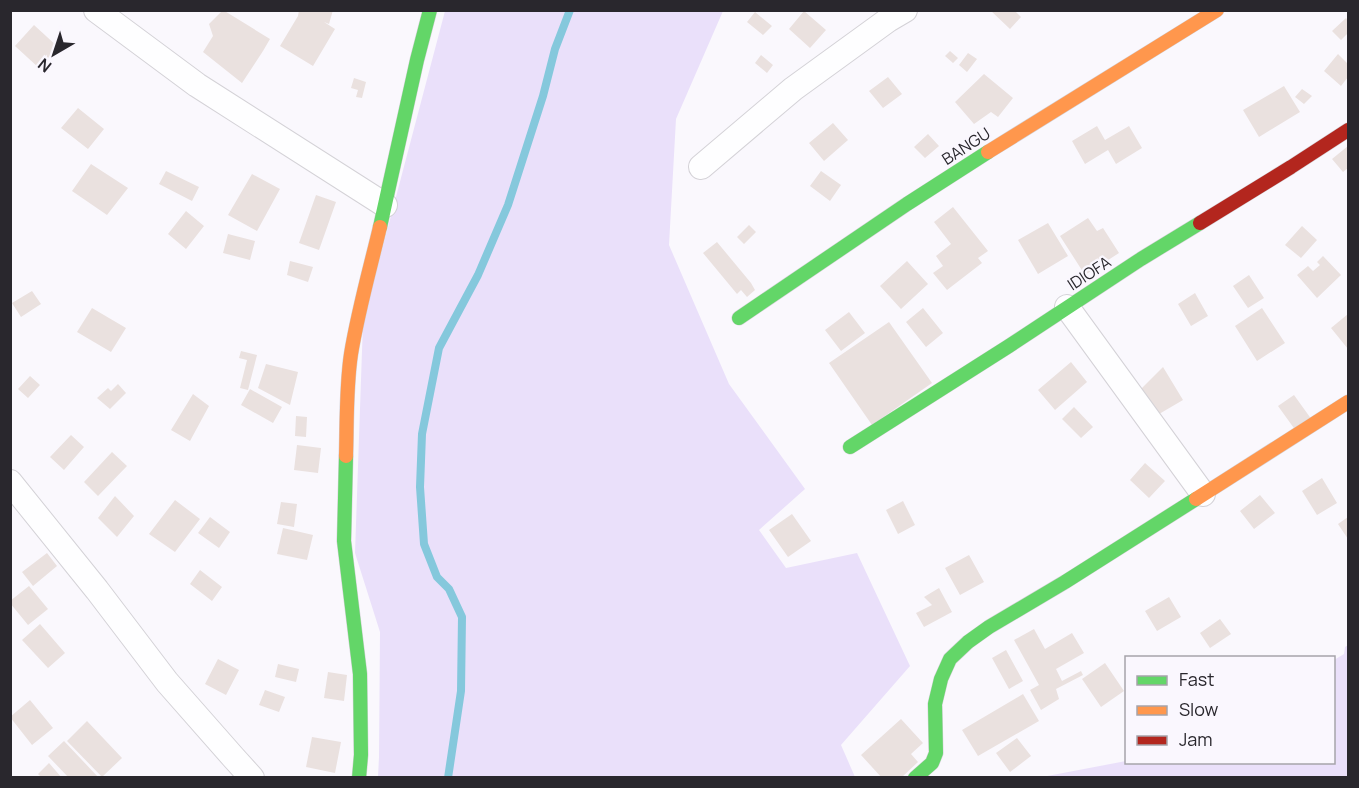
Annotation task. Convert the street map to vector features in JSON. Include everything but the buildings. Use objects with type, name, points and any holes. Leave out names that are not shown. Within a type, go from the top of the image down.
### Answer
[{"type":"street","points":[[96,10],[197,85],[385,205]]},
{"type":"street","points":[[359,777],[360,674],[344,541],[348,385],[353,340],[430,10]]},
{"type":"street","points":[[701,167],[793,90],[905,10]]},
{"type":"street","name":"BANGU","points":[[739,318],[976,159],[1217,10]]},
{"type":"street","name":"IDIOFA","points":[[850,447],[1141,259],[1348,130]]},
{"type":"street","points":[[1068,308],[1203,494]]},
{"type":"street","points":[[915,777],[932,763],[936,753],[936,704],[941,680],[950,659],[968,642],[1348,402]]},
{"type":"street","points":[[10,482],[167,682],[252,777]]},
{"type":"shaded area","points":[[445,11],[723,11],[676,119],[669,245],[729,384],[805,489],[759,530],[786,568],[857,553],[910,666],[841,745],[855,777],[378,777],[380,632],[355,553],[363,322]]},
{"type":"shaded area","points":[[1348,645],[1348,777],[1042,777],[1125,761],[1125,764],[1335,764],[1335,659],[1344,654],[1345,647]]},
{"type":"waterway","points":[[448,778],[461,691],[462,617],[449,589],[437,577],[424,544],[420,487],[422,434],[439,348],[478,275],[508,205],[543,96],[555,49],[570,10]]},
{"type":"traffic: fast","points":[[380,227],[430,10]]},
{"type":"traffic: fast","points":[[739,318],[988,152]]},
{"type":"traffic: fast","points":[[850,447],[1200,223]]},
{"type":"traffic: fast","points":[[346,456],[344,541],[360,674],[359,778]]},
{"type":"traffic: fast","points":[[915,778],[932,763],[936,753],[935,704],[941,679],[950,659],[989,627],[1196,499]]},
{"type":"traffic: slow","points":[[988,152],[1217,10]]},
{"type":"traffic: slow","points":[[346,456],[347,392],[351,354],[380,227]]},
{"type":"traffic: slow","points":[[1196,499],[1348,402]]},
{"type":"traffic: jam","points":[[1200,223],[1348,130]]}]
